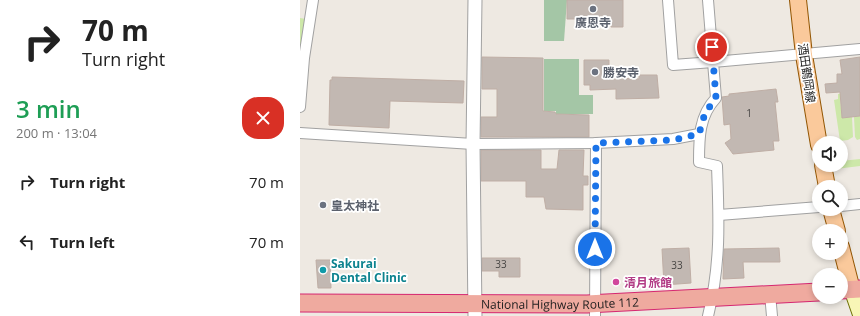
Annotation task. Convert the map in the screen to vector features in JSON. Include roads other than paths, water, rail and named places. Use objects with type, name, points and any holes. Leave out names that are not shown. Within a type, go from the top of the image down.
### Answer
[{"type":"highway","name":"National Highway Route 112","points":[[300,303],[475,310],[595,310],[713,297],[812,292]]},
{"type":"main road","name":"酒田鶴岡線","points":[[798,0],[804,55],[818,136]]},
{"type":"main road","points":[[844,260],[851,290],[860,313]]},
{"type":"street","points":[[300,107],[304,58],[313,0]]},
{"type":"street","points":[[474,0],[473,144],[475,310]]},
{"type":"street","points":[[668,0],[672,65],[804,55],[860,49]]},
{"type":"street","points":[[708,0],[716,98],[705,113],[699,134],[699,162],[717,166],[719,215],[719,248],[713,297],[708,316]]},
{"type":"street","points":[[300,133],[473,144],[596,143],[673,140],[699,134]]},
{"type":"street","points":[[595,310],[596,143]]},
{"type":"street","points":[[848,205],[860,204]]},
{"type":"street","points":[[719,215],[812,208]]},
{"type":"street","points":[[770,294],[772,316]]},
{"type":"place","name":"廣恩寺","points":[[593,9]]},
{"type":"place","name":"勝安寺","points":[[595,72]]},
{"type":"place","name":"皇太神社","points":[[323,205]]},
{"type":"place","name":"Sakurai Dental Clinic","points":[[323,270]]},
{"type":"place","name":"清月旅館","points":[[616,282]]}]
